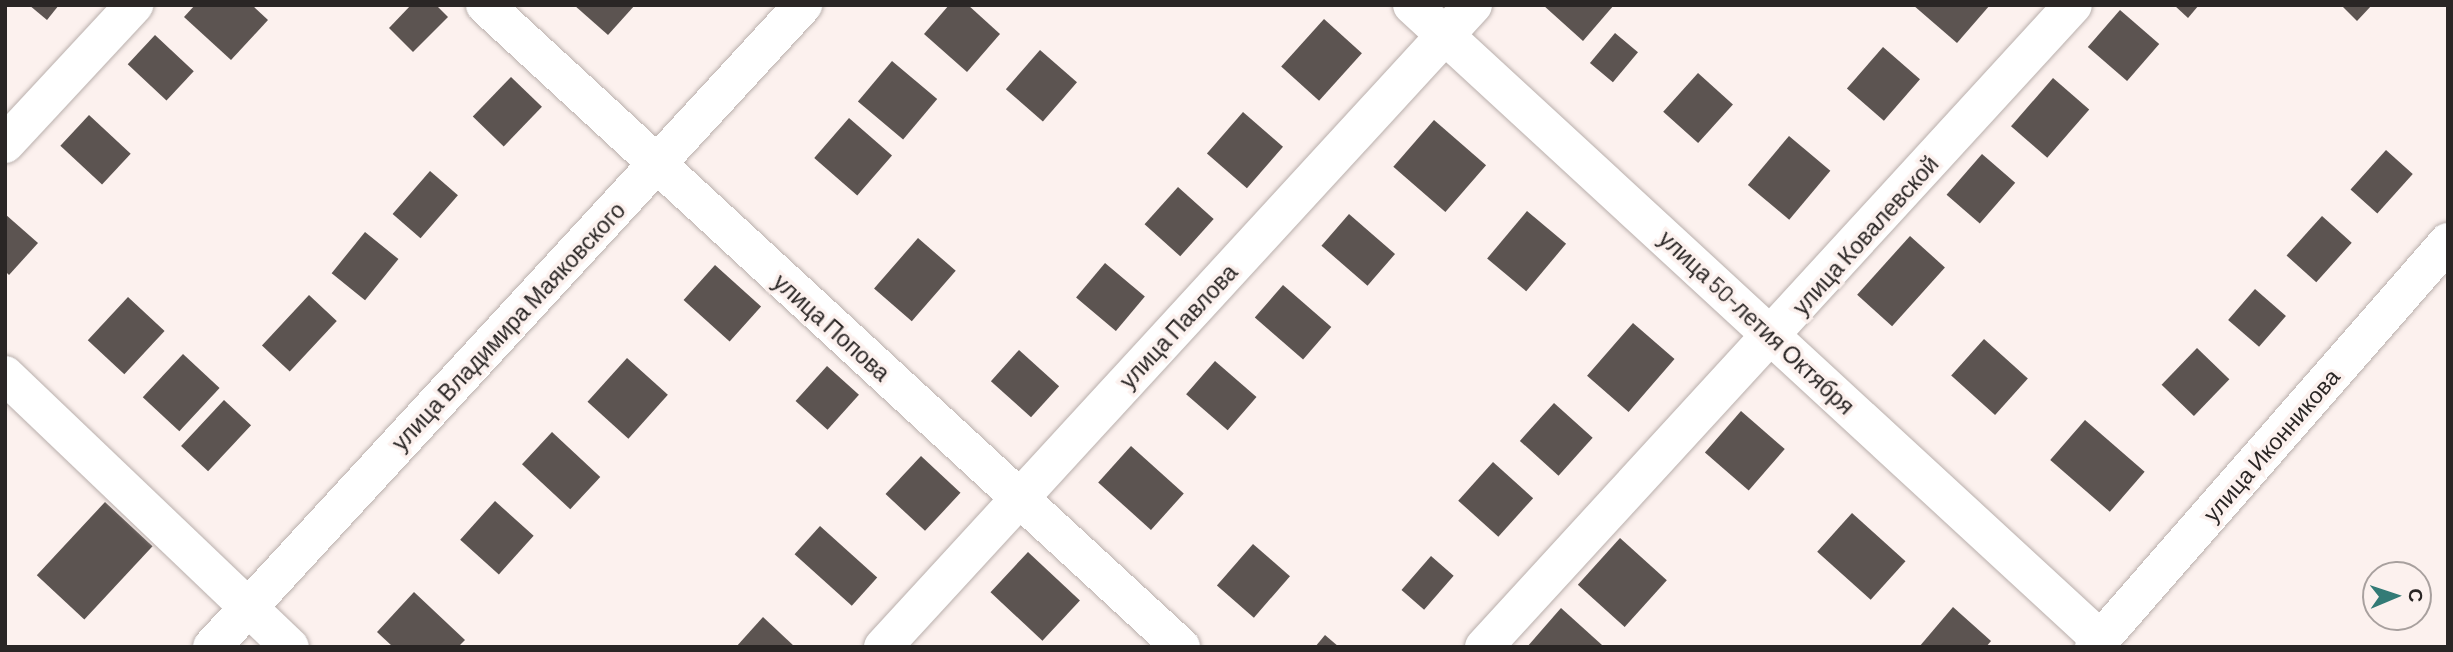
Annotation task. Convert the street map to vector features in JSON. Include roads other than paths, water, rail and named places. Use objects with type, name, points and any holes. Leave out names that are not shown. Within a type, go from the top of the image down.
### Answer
[{"type":"street","points":[[5,144],[134,5]]},
{"type":"street","name":"улица Попова","points":[[485,5],[655,166],[1181,647]]},
{"type":"street","name":"улица Владимира Маяковского","points":[[212,647],[803,5]]},
{"type":"street","name":"улица 50-летия Октября","points":[[1412,5],[1773,337],[2098,643]]},
{"type":"street","name":"улица Павлова","points":[[883,647],[1473,5]]},
{"type":"street","name":"улица Ковалевской","points":[[1484,647],[1773,337],[2073,5]]},
{"type":"street","name":"улица Иконникова","points":[[2098,643],[2448,242]]},
{"type":"street","points":[[5,375],[290,647]]}]
